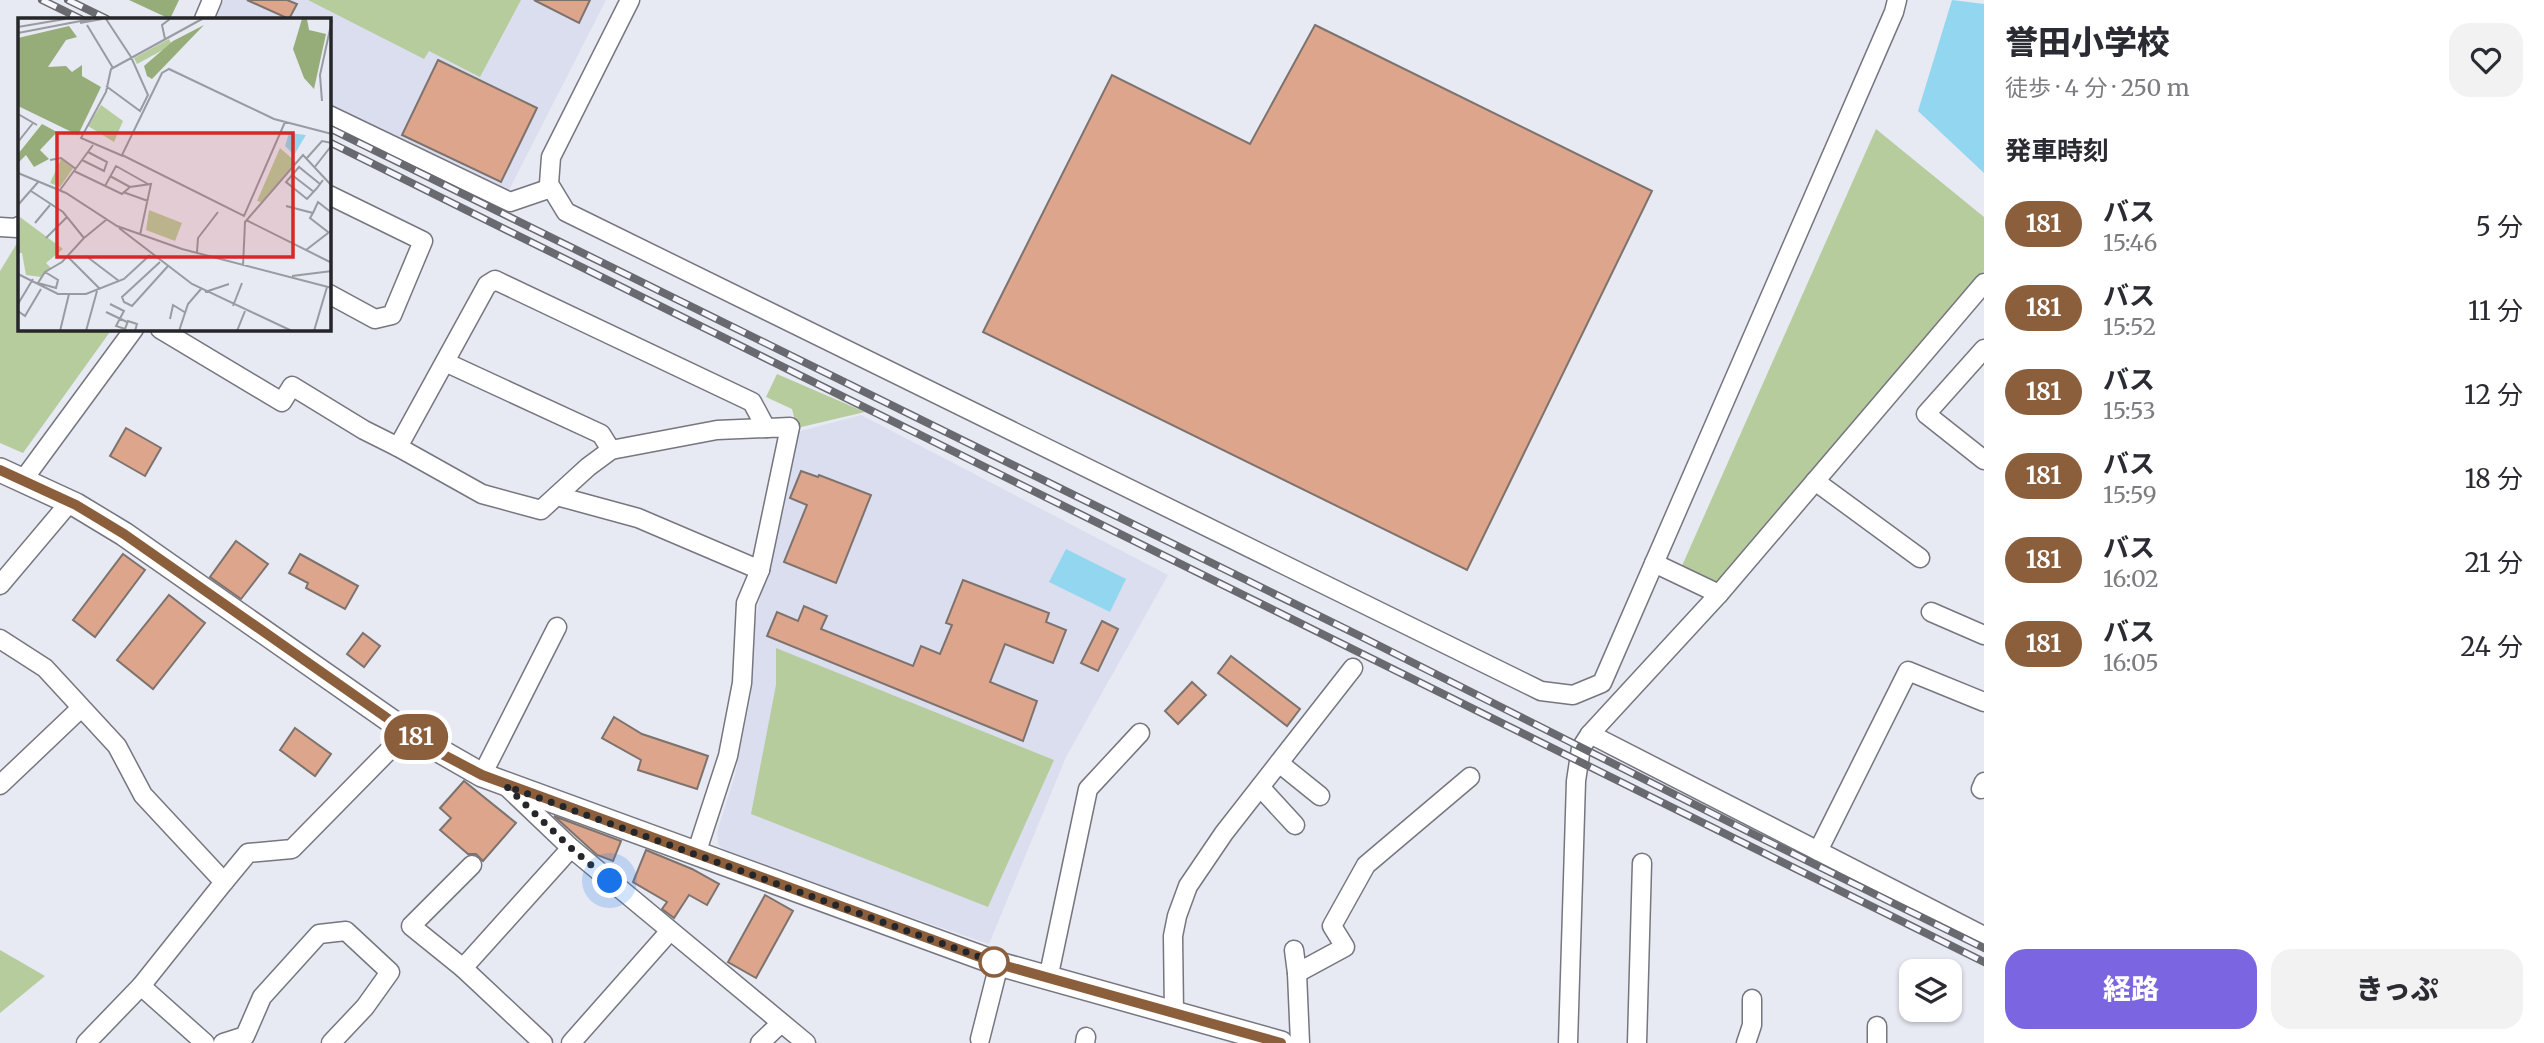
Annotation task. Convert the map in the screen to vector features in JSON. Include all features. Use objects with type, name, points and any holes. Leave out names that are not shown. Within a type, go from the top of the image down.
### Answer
[{"type":"main road","points":[[0,470],[70,502],[124,534],[407,732],[442,754],[506,786],[999,964],[1174,1014],[1247,1038],[1281,1043]]},
{"type":"street","points":[[204,18],[212,0]]},
{"type":"street","points":[[630,0],[551,157],[549,184],[566,212],[1541,691],[1573,695],[1602,682],[1894,12],[1896,0]]},
{"type":"street","points":[[331,116],[510,202],[551,188]]},
{"type":"street","points":[[331,196],[423,241],[392,315],[375,319],[331,295]]},
{"type":"street","points":[[0,227],[18,228]]},
{"type":"street","points":[[398,446],[487,285],[495,280],[752,402],[766,428]]},
{"type":"street","points":[[1568,1043],[1576,781],[1581,748],[1590,734],[1718,594],[1984,284]]},
{"type":"street","points":[[23,480],[133,331]]},
{"type":"street","points":[[163,331],[282,402],[292,386],[364,430],[398,446],[482,494],[541,510],[611,450],[717,430],[790,427],[760,570],[746,603],[743,683],[728,756],[696,855]]},
{"type":"street","points":[[1983,353],[1926,414],[1984,460]]},
{"type":"street","points":[[445,362],[601,434],[611,450]]},
{"type":"street","points":[[1815,481],[1920,558]]},
{"type":"street","points":[[557,496],[638,518],[760,570]]},
{"type":"street","points":[[0,585],[70,502]]},
{"type":"street","points":[[1654,563],[1718,594]]},
{"type":"street","points":[[1931,612],[1984,635]]},
{"type":"street","points":[[482,775],[557,627]]},
{"type":"street","points":[[0,639],[46,668],[117,746],[143,795],[224,882]]},
{"type":"street","points":[[1174,1014],[1173,936],[1188,886],[1224,833],[1353,668]]},
{"type":"street","points":[[1818,851],[1908,671],[1984,702]]},
{"type":"street","points":[[0,785],[81,708]]},
{"type":"street","points":[[88,1043],[141,986],[248,853],[292,849],[407,732]]},
{"type":"street","points":[[1048,979],[1088,789],[1140,733]]},
{"type":"street","points":[[1590,734],[1984,936]]},
{"type":"street","points":[[1279,763],[1320,796]]},
{"type":"street","points":[[1297,973],[1345,947],[1332,926],[1366,865],[1470,777]]},
{"type":"street","points":[[506,786],[571,848],[806,1043]]},
{"type":"street","points":[[1260,787],[1295,825]]},
{"type":"street","points":[[463,968],[571,848]]},
{"type":"street","points":[[1637,1043],[1642,863]]},
{"type":"street","points":[[472,865],[411,926],[463,968],[542,1043]]},
{"type":"street","points":[[223,1043],[249,1039],[262,997],[319,934],[346,931],[390,972],[365,1007],[331,1043]]},
{"type":"street","points":[[571,1043],[670,931]]},
{"type":"street","points":[[1294,950],[1300,1043]]},
{"type":"street","points":[[980,1039],[999,964]]},
{"type":"street","points":[[141,986],[205,1043]]},
{"type":"street","points":[[1746,1043],[1752,1025],[1752,999]]},
{"type":"street","points":[[760,1043],[781,1023]]},
{"type":"shaded area","points":[[224,0],[606,0],[506,196],[331,109],[331,18],[215,18]]},
{"type":"shaded area","points":[[861,415],[1168,575],[1066,757],[989,944],[727,854],[718,844],[717,832],[735,775],[751,695],[752,635],[797,432]]},
{"type":"green space","points":[[129,0],[179,0],[170,18]]},
{"type":"green space","points":[[308,0],[521,0],[480,77],[429,51],[424,59]]},
{"type":"green space","points":[[1876,129],[1984,217],[1984,271],[1723,581],[1714,583],[1681,568]]},
{"type":"green space","points":[[18,242],[18,331],[111,331],[23,453],[0,443],[0,271]]},
{"type":"green space","points":[[777,374],[865,412],[797,428],[792,409],[766,397]]},
{"type":"green space","points":[[776,648],[1054,760],[988,907],[751,814],[776,685]]},
{"type":"green space","points":[[0,950],[45,976],[0,1013]]},
{"type":"water","points":[[1952,0],[1984,4],[1984,173],[1918,111]]},
{"type":"water","points":[[1066,549],[1126,579],[1110,612],[1049,582]]},
{"type":"building","points":[[247,0],[287,0],[297,4],[290,18]]},
{"type":"building","points":[[534,0],[590,0],[579,23]]},
{"type":"building","points":[[1315,25],[1652,191],[1467,570],[983,332],[1112,75],[1250,144]]},
{"type":"building","points":[[438,60],[537,108],[501,182],[402,135]]},
{"type":"building","points":[[126,428],[161,448],[145,476],[110,456]]},
{"type":"building","points":[[801,471],[871,495],[836,583],[784,562],[807,505],[790,498]]},
{"type":"building","points":[[236,541],[268,564],[241,599],[210,577]]},
{"type":"building","points":[[123,554],[145,570],[95,637],[73,620]]},
{"type":"building","points":[[300,554],[358,586],[345,609],[306,588],[308,583],[289,573]]},
{"type":"building","points":[[963,580],[1049,613],[1046,622],[1066,630],[1053,663],[1005,644],[990,682],[1037,701],[1023,741],[767,636],[777,612],[798,621],[804,606],[827,616],[821,629],[913,666],[921,646],[940,654],[952,625],[946,623]]},
{"type":"building","points":[[169,595],[205,623],[153,689],[117,660]]},
{"type":"building","points":[[1102,621],[1118,629],[1098,671],[1081,663]]},
{"type":"building","points":[[363,633],[380,646],[364,667],[347,654]]},
{"type":"building","points":[[1231,656],[1300,709],[1287,726],[1218,673]]},
{"type":"building","points":[[1192,682],[1206,695],[1178,724],[1165,711]]},
{"type":"building","points":[[614,717],[642,734],[708,756],[697,789],[638,770],[641,760],[602,738]]},
{"type":"building","points":[[295,728],[331,754],[315,776],[280,750]]},
{"type":"building","points":[[464,781],[516,823],[483,861],[476,854],[468,854],[440,830],[451,818],[440,808]]},
{"type":"building","points":[[554,816],[621,841],[613,861],[597,855]]},
{"type":"building","points":[[646,850],[692,869],[719,884],[707,905],[689,895],[674,918],[662,909],[667,902],[633,882]]},
{"type":"building","points":[[765,895],[793,911],[756,978],[728,962]]},
{"type":"railway","points":[[42,0],[79,18]]},
{"type":"railway","points":[[68,0],[105,18]]},
{"type":"railway","points":[[331,129],[1362,637],[1984,948]]},
{"type":"railway","points":[[331,143],[1984,962]]},
{"type":"bus line","name":"181","points":[[0,470],[76,505],[124,534],[407,732],[442,754],[506,786],[999,964],[1281,1043]]},
{"type":"route","points":[[610,881],[524,806],[506,786],[999,964],[994,962]]}]
